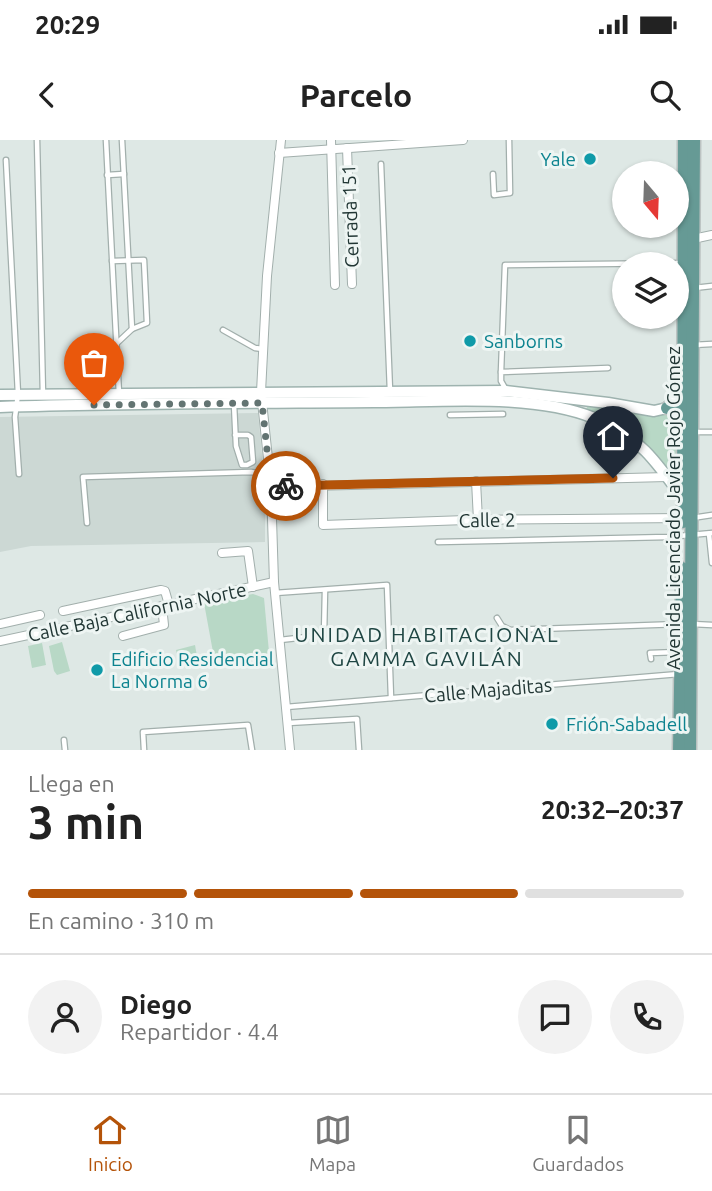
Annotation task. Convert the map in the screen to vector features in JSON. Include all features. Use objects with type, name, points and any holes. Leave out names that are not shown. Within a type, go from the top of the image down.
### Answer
[{"type":"main road","name":"Avenida Licenciado Javier Rojo Gómez","points":[[684,140],[685,161]]},
{"type":"main road","name":"Avenida Licenciado Javier Rojo Gómez","points":[[690,206],[694,140]]},
{"type":"main road","name":"Avenida Licenciado Javier Rojo Gómez","points":[[690,226],[694,239],[692,345],[687,408],[685,624],[690,750]]},
{"type":"main road","name":"Avenida Licenciado Javier Rojo Gómez","points":[[682,329],[683,385],[692,432],[683,499],[687,518]]},
{"type":"main road","points":[[667,408],[683,385]]},
{"type":"main road","points":[[0,395],[18,400],[508,397],[578,399],[654,411],[687,408]]},
{"type":"main road","points":[[119,399],[234,403],[262,397]]},
{"type":"main road","points":[[536,399],[605,423],[635,441],[649,453],[683,499]]},
{"type":"main road","points":[[576,412],[578,399]]},
{"type":"main road","points":[[0,407],[18,400]]},
{"type":"main road","name":"Avenida Licenciado Javier Rojo Gómez","points":[[680,750],[686,674]]},
{"type":"street","points":[[281,140],[262,349],[262,397],[271,487],[274,582],[290,750]]},
{"type":"street","points":[[279,153],[331,144],[347,148],[463,140]]},
{"type":"street","points":[[331,144],[335,285]]},
{"type":"street","name":"Cerrada 151","points":[[347,148],[352,284]]},
{"type":"street","points":[[694,239],[712,235]]},
{"type":"street","points":[[271,487],[667,477]]},
{"type":"street","points":[[477,481],[478,520]]},
{"type":"street","name":"Calle 2","points":[[323,484],[323,525],[687,518]]},
{"type":"street","points":[[222,553],[248,551],[253,587]]},
{"type":"street","name":"Calle Baja California Norte","points":[[0,641],[274,582]]},
{"type":"street","points":[[63,611],[165,590],[164,625],[122,636]]},
{"type":"street","points":[[0,624],[40,615]]},
{"type":"lane","points":[[37,140],[43,400]]},
{"type":"lane","points":[[106,140],[119,399]]},
{"type":"lane","points":[[122,140],[132,329]]},
{"type":"lane","points":[[493,174],[494,195],[510,193],[509,140]]},
{"type":"lane","points":[[6,160],[19,474]]},
{"type":"lane","points":[[381,164],[390,397]]},
{"type":"lane","points":[[107,175],[124,174]]},
{"type":"lane","points":[[111,261],[144,260],[147,323],[132,329],[116,344]]},
{"type":"lane","points":[[508,397],[501,381],[505,265],[612,269]]},
{"type":"lane","points":[[693,288],[712,286]]},
{"type":"lane","points":[[223,330],[255,348],[262,349]]},
{"type":"lane","points":[[692,345],[712,344]]},
{"type":"lane","points":[[501,372],[608,368]]},
{"type":"lane","points":[[472,397],[472,415]]},
{"type":"lane","points":[[234,403],[235,435],[238,456],[242,465],[247,466],[253,462],[251,437],[235,435]]},
{"type":"lane","points":[[450,415],[503,414]]},
{"type":"lane","points":[[692,432],[712,432]]},
{"type":"lane","points":[[87,523],[83,477],[251,472],[270,475]]},
{"type":"lane","points":[[687,518],[712,515]]},
{"type":"lane","points":[[438,542],[711,534],[712,563]]},
{"type":"lane","points":[[275,593],[387,585],[391,698]]},
{"type":"lane","points":[[279,640],[324,635],[325,590]]},
{"type":"lane","points":[[497,618],[502,626],[510,630],[670,622],[712,625]]},
{"type":"lane","points":[[651,659],[650,653],[685,652]]},
{"type":"lane","points":[[652,667],[654,676]]},
{"type":"lane","name":"Calle Majaditas","points":[[286,707],[686,674]]},
{"type":"lane","points":[[287,723],[357,719],[359,750]]},
{"type":"lane","points":[[145,750],[143,733],[248,725],[252,750]]},
{"type":"lane","points":[[64,740],[65,750]]},
{"type":"shaded area","points":[[258,413],[265,485],[265,542],[31,546],[0,552],[0,417]]},
{"type":"green space","points":[[589,404],[679,409],[678,480],[667,472],[635,434],[585,411]]},
{"type":"green space","points":[[253,594],[264,598],[269,652],[264,661],[261,652],[215,663],[204,603]]},
{"type":"green space","points":[[62,642],[70,671],[57,675],[49,646]]},
{"type":"green space","points":[[42,643],[46,665],[32,668],[28,646]]},
{"type":"green space","points":[[195,645],[198,662],[180,666],[176,650]]},
{"type":"way so far","points":[[94,405],[262,403],[271,487],[286,486]]},
{"type":"place","name":"Yale","points":[[590,159]]},
{"type":"place","name":"Sanborns","points":[[470,341]]},
{"type":"place","name":"Edificio Residencial La Norma 6","points":[[97,670]]},
{"type":"place","name":"Frión-Sabadell","points":[[552,724]]},
{"type":"district","name":"UNIDAD HABITACIONAL GAMMA GAVILÁN","points":[[427,646]]},
{"type":"route","points":[[286,486],[613,478]]}]
